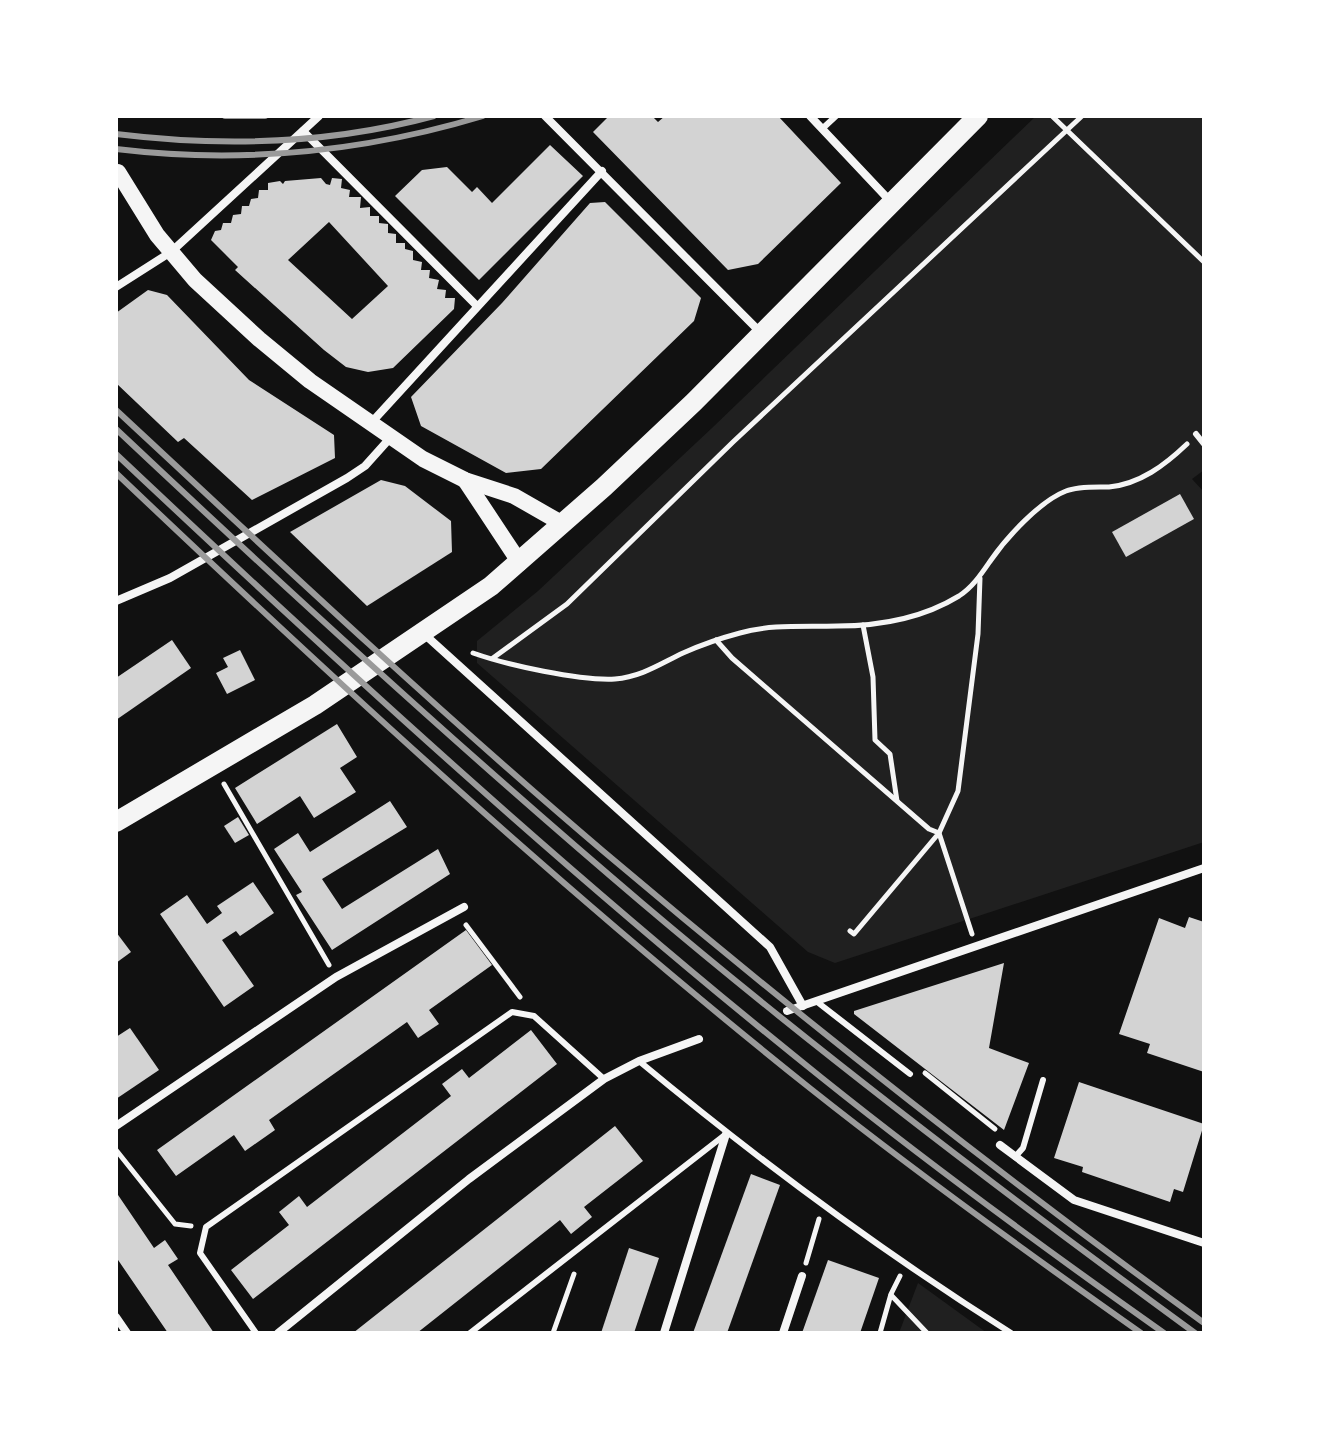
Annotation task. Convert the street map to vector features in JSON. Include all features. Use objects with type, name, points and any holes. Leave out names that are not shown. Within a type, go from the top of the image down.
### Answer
[{"type":"main road","points":[[116,822],[315,705],[520,563],[762,335],[978,116]]},
{"type":"main road","points":[[118,172],[157,235],[195,280],[310,381],[423,459],[465,480],[514,496],[563,524]]},
{"type":"main road","points":[[465,480],[520,563]]},
{"type":"street","points":[[116,287],[171,252],[319,116]]},
{"type":"street","points":[[545,116],[762,335]]},
{"type":"street","points":[[810,116],[893,203]]},
{"type":"street","points":[[303,131],[476,305]]},
{"type":"street","points":[[371,423],[602,171]]},
{"type":"street","points":[[116,601],[170,578],[347,478],[365,466],[391,437]]},
{"type":"street","points":[[423,633],[770,947],[803,1006]]},
{"type":"street","points":[[787,1011],[1204,868]]},
{"type":"street","points":[[116,1126],[336,977],[460,909]]},
{"type":"street","points":[[278,1333],[469,1179],[604,1079],[639,1061],[699,1039]]},
{"type":"street","points":[[664,1333],[726,1134]]},
{"type":"street","points":[[1000,1145],[1018,1154],[1074,1200],[1204,1243]]},
{"type":"street","points":[[783,1333],[802,1276]]},
{"type":"street","points":[[116,1317],[127,1333]]},
{"type":"lane","points":[[822,129],[836,116]]},
{"type":"lane","points":[[1196,434],[1204,444]]},
{"type":"lane","points":[[816,1001],[910,1074]]},
{"type":"lane","points":[[256,1333],[200,1253],[206,1227],[512,1012],[534,1016],[604,1079]]},
{"type":"lane","points":[[639,1061],[726,1134],[905,1264],[1011,1333]]},
{"type":"lane","points":[[1018,1154],[1043,1080]]},
{"type":"lane","points":[[470,1333],[726,1134]]},
{"type":"path","points":[[1052,116],[1204,262]]},
{"type":"path","points":[[493,658],[567,604],[733,442],[1082,116]]},
{"type":"path","points":[[468,651],[586,678],[618,679],[642,674],[716,640],[768,627],[863,625],[906,619],[962,594],[980,577],[1020,526],[1067,490],[1114,486],[1144,477],[1165,465],[1196,434]]},
{"type":"path","points":[[850,931],[854,934],[939,833],[958,791],[978,634],[980,577]]},
{"type":"path","points":[[863,625],[873,677],[875,740],[890,754],[897,802]]},
{"type":"path","points":[[716,640],[732,658],[897,802],[929,829],[939,833]]},
{"type":"path","points":[[213,766],[336,977]]},
{"type":"path","points":[[939,833],[976,948]]},
{"type":"path","points":[[460,909],[534,1016]]},
{"type":"path","points":[[910,1074],[917,1066],[1018,1154]]},
{"type":"path","points":[[116,1150],[175,1224],[206,1227]]},
{"type":"path","points":[[802,1276],[824,1204]]},
{"type":"path","points":[[553,1333],[587,1240]]},
{"type":"path","points":[[880,1333],[891,1294],[905,1264]]},
{"type":"path","points":[[891,1294],[927,1333]]},
{"type":"shaded area","points":[[1036,116],[1204,116],[1204,470],[1192,479],[1204,492],[1204,842],[835,963],[808,952],[477,663],[477,641],[538,591],[712,428]]},
{"type":"shaded area","points":[[918,1283],[987,1333],[899,1333]]},
{"type":"building","points":[[609,116],[652,116],[658,122],[665,116],[778,116],[841,183],[758,264],[728,270],[593,132]]},
{"type":"building","points":[[550,145],[583,176],[479,280],[395,196],[422,170],[447,167],[472,192],[477,187],[492,203]]},
{"type":"building","points":[[321,178],[330,185],[332,178],[342,179],[341,188],[350,190],[349,197],[361,197],[360,208],[370,207],[370,216],[379,216],[379,223],[388,224],[388,233],[396,234],[396,243],[405,243],[405,249],[413,251],[413,260],[422,262],[421,270],[430,270],[429,278],[439,280],[437,289],[446,290],[445,298],[455,298],[454,309],[393,368],[368,372],[346,367],[235,270],[238,267],[211,240],[215,231],[221,230],[223,223],[231,223],[233,215],[241,214],[242,206],[249,206],[251,199],[258,198],[259,190],[268,190],[268,183],[280,181],[283,184],[285,181]],"holes":[[[329,222],[388,286],[352,319],[288,260]]]},
{"type":"building","points":[[605,202],[701,298],[694,321],[541,469],[506,473],[421,426],[411,397],[502,303],[590,203]]},
{"type":"building","points":[[148,290],[167,295],[249,380],[334,435],[335,458],[252,500],[184,438],[178,442],[116,383],[116,313]]},
{"type":"building","points":[[381,480],[405,486],[451,521],[452,552],[367,606],[290,532]]},
{"type":"building","points":[[1180,494],[1194,519],[1126,557],[1112,532]]},
{"type":"building","points":[[172,640],[191,668],[116,720],[116,678]]},
{"type":"building","points":[[240,650],[255,680],[227,694],[216,673],[228,667],[223,658]]},
{"type":"building","points":[[337,724],[357,757],[340,768],[356,792],[314,818],[300,796],[257,824],[235,788]]},
{"type":"building","points":[[390,801],[407,827],[322,879],[342,909],[438,849],[450,874],[332,950],[296,895],[302,892],[274,849],[298,833],[310,852]]},
{"type":"building","points":[[238,817],[249,835],[235,843],[224,826]]},
{"type":"building","points":[[253,882],[274,913],[240,936],[236,931],[222,940],[254,986],[224,1007],[160,914],[187,895],[207,924],[222,913],[217,906]]},
{"type":"building","points":[[1189,917],[1204,922],[1204,1072],[1147,1053],[1150,1044],[1119,1034],[1159,918],[1185,928]]},
{"type":"building","points":[[466,930],[492,965],[429,1010],[439,1024],[418,1038],[407,1022],[269,1120],[275,1130],[245,1151],[234,1135],[176,1176],[157,1150]]},
{"type":"building","points":[[116,932],[131,952],[116,963]]},
{"type":"building","points":[[1004,963],[989,1048],[1029,1063],[1004,1130],[854,1011]]},
{"type":"building","points":[[130,1028],[159,1070],[116,1099],[116,1037]]},
{"type":"building","points":[[531,1030],[557,1064],[253,1299],[231,1270],[289,1225],[279,1212],[299,1196],[307,1207],[451,1096],[442,1084],[462,1069],[469,1078]]},
{"type":"building","points":[[1079,1082],[1204,1124],[1183,1192],[1174,1189],[1170,1202],[1082,1172],[1083,1167],[1054,1158]]},
{"type":"building","points":[[615,1126],[643,1161],[584,1207],[592,1217],[571,1234],[560,1220],[417,1333],[353,1333]]},
{"type":"building","points":[[751,1174],[780,1185],[727,1333],[693,1333]]},
{"type":"building","points":[[116,1192],[154,1248],[165,1240],[178,1259],[168,1265],[214,1333],[168,1333],[116,1257]]},
{"type":"building","points":[[629,1248],[659,1258],[634,1333],[601,1333]]},
{"type":"building","points":[[828,1260],[879,1278],[860,1333],[802,1333]]},
{"type":"railway","points":[[225,116],[265,116]]},
{"type":"railway","points":[[116,134],[196,141],[276,140],[356,132],[434,116]]},
{"type":"railway","points":[[116,149],[209,155],[301,152],[393,138],[483,116]]},
{"type":"railway","points":[[116,410],[296,578],[603,851],[899,1093],[1204,1323]]},
{"type":"railway","points":[[116,429],[376,669],[642,903],[914,1123],[1195,1333]]},
{"type":"railway","points":[[116,454],[375,695],[551,851],[731,1004],[906,1144],[1164,1333]]},
{"type":"railway","points":[[116,473],[371,711],[544,865],[721,1016],[851,1121],[1141,1333]]}]
